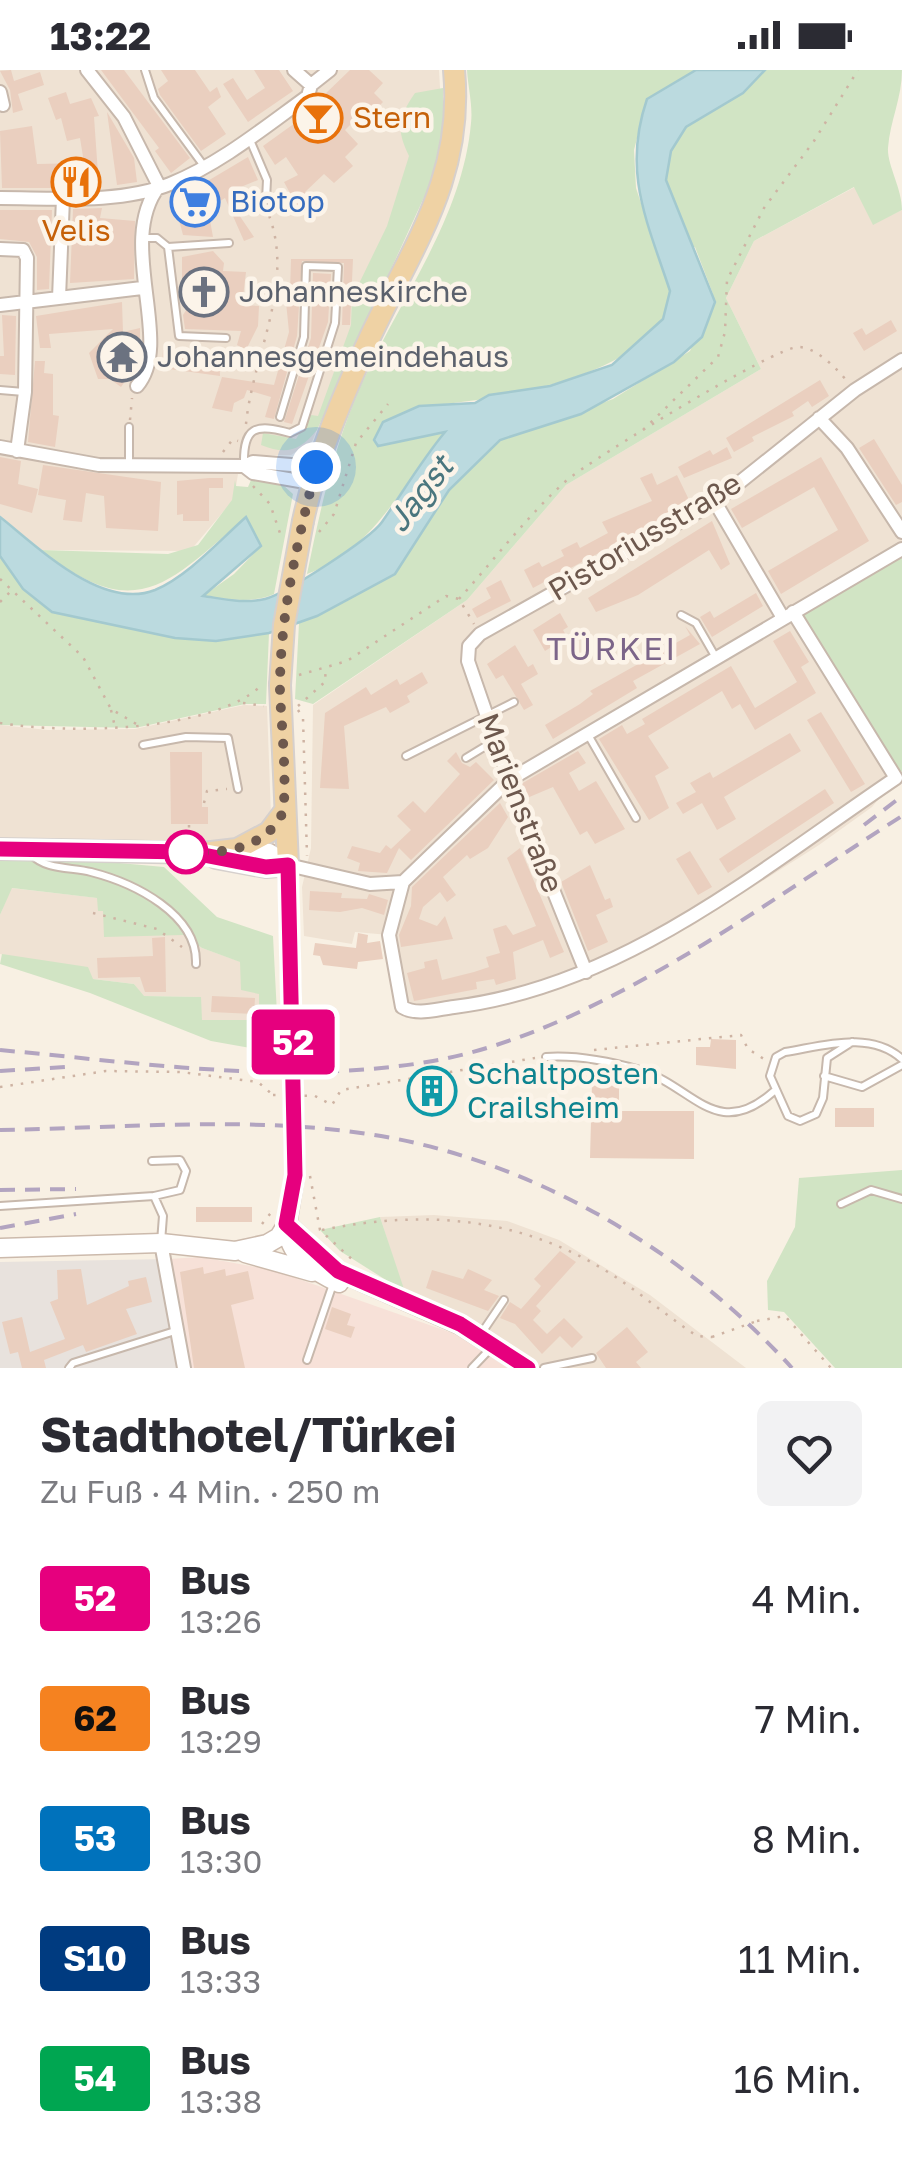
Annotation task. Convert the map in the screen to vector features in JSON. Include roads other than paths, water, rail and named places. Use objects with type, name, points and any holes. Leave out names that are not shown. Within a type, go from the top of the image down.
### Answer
[{"type":"main road","points":[[235,1250],[266,1244],[279,1237],[286,1224],[295,1175],[298,866],[284,812],[280,687],[284,625],[303,522],[313,475],[372,333],[440,194],[456,121],[454,70]]},
{"type":"main road","points":[[237,849],[269,832],[284,812]]},
{"type":"main road","points":[[0,849],[203,853],[237,849],[269,853],[298,866]]},
{"type":"main road","points":[[203,853],[266,867],[298,866]]},
{"type":"main road","points":[[207,1244],[286,1224]]},
{"type":"main road","points":[[286,1224],[332,1276]]},
{"type":"main road","points":[[0,1248],[207,1244],[235,1250],[332,1276],[441,1316],[488,1339],[528,1368]]},
{"type":"street","points":[[88,70],[124,117],[160,186]]},
{"type":"street","points":[[294,70],[311,85]]},
{"type":"street","points":[[0,198],[103,196],[160,186],[249,139],[308,96],[311,85],[330,70]]},
{"type":"street","points":[[138,386],[152,360],[142,288],[146,208],[160,186]]},
{"type":"street","points":[[59,298],[63,198]]},
{"type":"street","points":[[0,249],[26,254],[29,304],[25,392],[16,451]]},
{"type":"street","points":[[0,305],[142,288]]},
{"type":"street","name":"Pistoriusstraße","points":[[480,634],[716,502],[818,418],[902,360]]},
{"type":"street","points":[[818,418],[847,448],[902,532]]},
{"type":"street","points":[[0,447],[129,466],[244,466],[253,462],[313,475]]},
{"type":"street","points":[[716,502],[788,615],[896,778],[646,946],[586,972],[486,1003],[408,1010],[400,1002],[389,935],[402,882],[509,780],[586,732],[716,658],[788,615],[902,549]]},
{"type":"street","name":"Marienstraße","points":[[480,634],[469,646],[468,661],[509,780],[586,972]]},
{"type":"street","points":[[298,866],[370,884],[402,882]]},
{"type":"street","points":[[161,1244],[184,1368]]},
{"type":"lane","points":[[145,70],[154,98],[204,166]]},
{"type":"lane","points":[[242,208],[266,200],[267,180],[249,139]]},
{"type":"lane","points":[[144,238],[158,238],[168,247],[179,336],[226,338]]},
{"type":"lane","points":[[168,247],[229,243]]},
{"type":"lane","points":[[244,466],[245,439],[260,428],[290,432],[302,427],[335,322],[338,267],[306,266],[304,336],[280,417]]},
{"type":"lane","points":[[0,390],[25,392]]},
{"type":"lane","points":[[129,427],[129,466]]},
{"type":"lane","points":[[682,615],[696,623],[716,658]]},
{"type":"lane","points":[[406,756],[514,702]]},
{"type":"lane","points":[[586,732],[636,818]]},
{"type":"lane","points":[[142,745],[186,737],[228,738],[238,789]]},
{"type":"lane","points":[[466,758],[495,740]]},
{"type":"lane","points":[[31,850],[38,862],[89,871],[142,892],[187,930],[197,946],[196,964]]},
{"type":"lane","points":[[824,1076],[862,1087],[902,1062],[886,1047],[852,1042],[785,1052],[772,1064],[774,1092],[788,1116],[809,1120],[820,1108],[824,1076],[827,1058],[852,1042]]},
{"type":"lane","points":[[546,1056],[642,1071],[703,1106],[736,1114],[749,1111],[774,1092]]},
{"type":"lane","points":[[0,1206],[154,1196],[180,1190],[186,1171],[180,1160],[152,1161]]},
{"type":"lane","points":[[841,1204],[864,1191],[902,1198]]},
{"type":"lane","points":[[154,1196],[162,1216],[161,1244]]},
{"type":"lane","points":[[307,1360],[332,1276]]},
{"type":"lane","points":[[472,1368],[504,1300]]},
{"type":"lane","points":[[69,1368],[73,1362],[176,1331]]},
{"type":"lane","points":[[544,1368],[592,1358]]},
{"type":"water","name":"Jagst","points":[[696,70],[765,70],[743,93],[686,127],[671,151],[666,180],[715,302],[702,337],[674,362],[581,414],[500,440],[449,490],[395,574],[317,616],[269,633],[216,641],[175,638],[52,612],[23,589],[0,556],[0,517],[72,573],[114,592],[135,594],[155,590],[179,576],[246,517],[261,546],[203,596],[242,601],[265,599],[308,577],[374,530],[445,432],[378,446],[374,440],[383,422],[419,406],[475,403],[489,395],[550,386],[612,365],[663,319],[670,291],[646,219],[637,173],[640,125],[647,99]]},
{"type":"railway","points":[[864,825],[902,796]]},
{"type":"railway","points":[[0,1050],[216,1070],[325,1072],[433,1061],[494,1046],[555,1023],[676,961],[902,816]]},
{"type":"railway","points":[[0,1071],[66,1067]]},
{"type":"railway","points":[[0,1130],[191,1124],[287,1126],[381,1136],[439,1149],[496,1167],[605,1218],[705,1286],[792,1368]]},
{"type":"railway","points":[[0,1190],[76,1189]]},
{"type":"railway","points":[[0,1228],[76,1214]]},
{"type":"place","name":"Stern","points":[[318,118]]},
{"type":"place","name":"Velis","points":[[76,182]]},
{"type":"place","name":"Biotop","points":[[195,202]]},
{"type":"place","name":"Johanneskirche","points":[[204,292]]},
{"type":"place","name":"Johannesgemeindehaus","points":[[122,357]]},
{"type":"place","name":"Schaltposten Crailsheim","points":[[432,1091]]},
{"type":"district","name":"TÜRKEI","points":[[612,649]]}]
